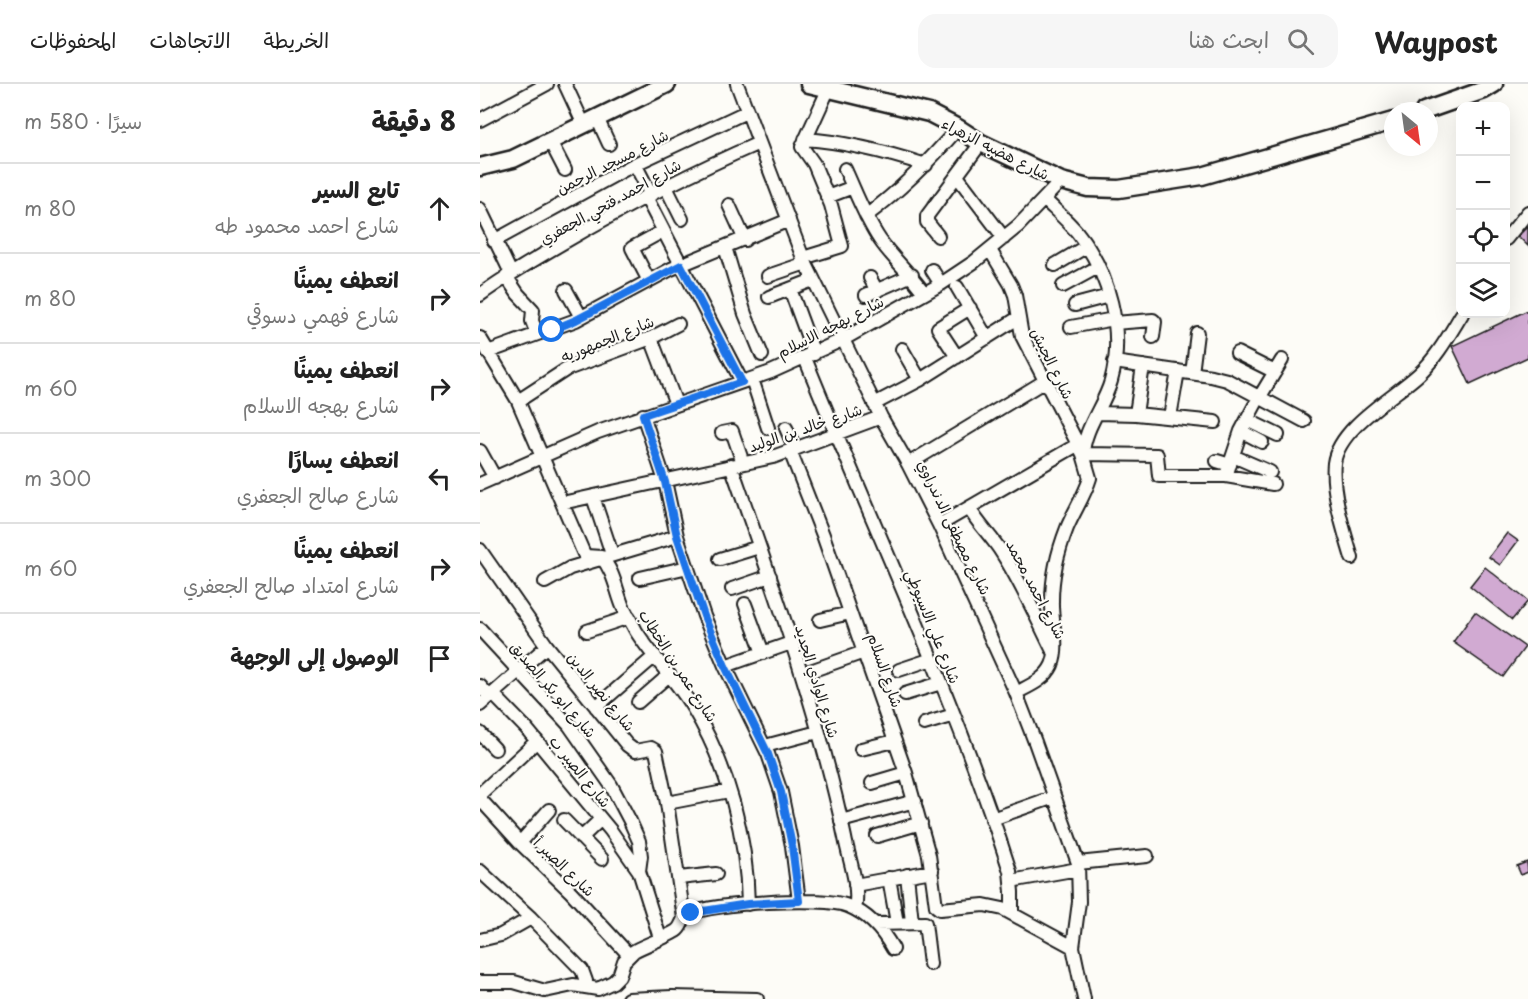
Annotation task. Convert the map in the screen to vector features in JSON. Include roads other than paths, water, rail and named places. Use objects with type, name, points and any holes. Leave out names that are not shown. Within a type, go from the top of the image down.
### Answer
[{"type":"street","points":[[480,120],[547,84]]},
{"type":"street","points":[[566,84],[590,122],[609,144]]},
{"type":"street","points":[[480,167],[513,159],[666,84]]},
{"type":"street","name":"شارع مصطفى الدندراوي","points":[[737,84],[813,280],[880,417],[908,464],[939,525],[1016,693],[1078,866],[1079,902],[1073,946],[1084,999]]},
{"type":"street","name":"شارع هضبه الزهراء","points":[[809,84],[929,113],[981,143],[1060,181],[1088,188],[1119,189],[1203,176],[1384,124]]},
{"type":"street","points":[[1438,106],[1484,90],[1494,84]]},
{"type":"street","points":[[768,276],[842,246],[827,197],[812,160],[802,147],[828,87]]},
{"type":"street","name":"شارع مسجد الرحمن","points":[[494,241],[635,164],[746,112]]},
{"type":"street","points":[[866,216],[896,194],[926,165],[958,128]]},
{"type":"street","points":[[805,139],[835,141],[896,155],[926,165]]},
{"type":"street","points":[[550,141],[565,170]]},
{"type":"street","name":"شارع احمد فتحي الجعفري","points":[[480,295],[509,274],[600,221],[705,166],[759,143]]},
{"type":"street","points":[[938,236],[927,222],[927,216],[981,143]]},
{"type":"street","points":[[635,164],[663,231],[747,380],[768,428]]},
{"type":"street","points":[[845,169],[866,216],[881,242],[899,264],[912,275],[924,293]]},
{"type":"street","points":[[957,176],[1004,238]]},
{"type":"street","name":"شارع بهجه الاسلام","points":[[480,484],[643,415],[747,380],[810,356],[842,340],[940,284],[990,250],[1044,200],[1060,181]]},
{"type":"street","points":[[666,187],[682,219]]},
{"type":"street","points":[[827,197],[853,187]]},
{"type":"street","points":[[1016,693],[1044,677],[1055,656],[1052,600],[1054,576],[1067,529],[1090,478],[1080,449],[1098,413],[1111,379],[1114,362],[1114,321],[1109,296],[1098,267],[1087,246],[1069,223],[1044,200]]},
{"type":"street","points":[[729,205],[744,240]]},
{"type":"street","points":[[480,209],[518,294],[533,310],[532,321],[537,334]]},
{"type":"street","points":[[1510,234],[1528,212]]},
{"type":"street","points":[[488,352],[581,317],[681,265],[789,220]]},
{"type":"street","points":[[649,281],[632,248],[663,231]]},
{"type":"street","points":[[1055,265],[1087,246]]},
{"type":"street","points":[[725,248],[745,314],[762,355]]},
{"type":"street","name":"شارع الجيش","points":[[990,250],[1011,285],[1017,304],[1022,336],[1080,449]]},
{"type":"street","points":[[1063,286],[1098,267]]},
{"type":"street","points":[[932,270],[940,284]]},
{"type":"street","points":[[870,278],[872,293],[912,275]]},
{"type":"street","points":[[769,297],[813,280]]},
{"type":"street","points":[[957,287],[987,338]]},
{"type":"street","points":[[566,290],[581,317]]},
{"type":"street","name":"شارع علي الاسيوطي","points":[[790,290],[836,434],[932,659],[992,819],[1011,881],[1012,913]]},
{"type":"street","points":[[1075,305],[1109,296]]},
{"type":"street","points":[[957,357],[938,328],[970,308]]},
{"type":"street","points":[[874,404],[920,380],[1018,318]]},
{"type":"street","points":[[1352,558],[1334,482],[1334,461],[1342,443],[1355,428],[1420,373],[1436,355],[1459,318]]},
{"type":"street","points":[[1071,327],[1114,321],[1153,320],[1155,322],[1153,337]]},
{"type":"street","name":"شارع الجمهوريه","points":[[518,401],[567,369],[651,338],[678,324]]},
{"type":"street","points":[[1192,373],[1197,333]]},
{"type":"street","name":"شارع عمر بن الخطاب","points":[[480,338],[518,401],[584,554],[586,556],[607,556],[609,568],[629,617],[694,709],[705,731],[723,771],[738,824],[747,868],[748,904]]},
{"type":"street","points":[[651,338],[676,404]]},
{"type":"street","points":[[902,349],[920,380]]},
{"type":"street","points":[[1237,353],[1275,372]]},
{"type":"street","points":[[1230,466],[1241,431],[1282,360]]},
{"type":"street","points":[[1114,362],[1227,380],[1304,421]]},
{"type":"street","points":[[1136,414],[1143,366]]},
{"type":"street","points":[[1170,417],[1178,371]]},
{"type":"street","points":[[908,464],[1045,381]]},
{"type":"street","points":[[1098,413],[1136,414],[1215,422]]},
{"type":"street","points":[[643,415],[665,482],[677,536],[704,616],[725,666],[765,746],[781,792],[792,846],[799,901]]},
{"type":"street","name":"شارع خالد بن الوليد","points":[[562,503],[665,482],[792,450],[880,417]]},
{"type":"street","points":[[1247,420],[1278,435]]},
{"type":"street","name":"شارع السلام","points":[[786,428],[915,801],[932,871],[935,903],[940,909],[984,905],[1012,913]]},
{"type":"street","name":"شارع الوادي الجديد","points":[[722,433],[732,431],[737,464],[759,546],[802,674],[841,821],[855,885],[857,898],[855,909]]},
{"type":"street","points":[[1241,431],[1262,442]]},
{"type":"street","points":[[939,525],[1080,449],[1157,455],[1159,476],[1230,466],[1272,478],[1217,461]]},
{"type":"street","points":[[480,451],[495,478]]},
{"type":"street","points":[[593,497],[607,556]]},
{"type":"street","name":"شارع احمد محمد","points":[[969,508],[977,522],[991,535],[1004,556],[1055,656]]},
{"type":"street","points":[[545,582],[570,568],[677,536]]},
{"type":"street","points":[[720,559],[759,546]]},
{"type":"street","name":"شارع نصر الدين","points":[[480,550],[547,646],[630,748],[640,751],[651,748],[656,751],[667,803],[684,918]]},
{"type":"street","points":[[640,579],[687,567]]},
{"type":"street","points":[[732,589],[770,576]]},
{"type":"street","points":[[745,603],[763,653]]},
{"type":"street","points":[[820,621],[850,613]]},
{"type":"street","points":[[587,631],[629,617]]},
{"type":"street","name":"شارع ابو بكر الصديق","points":[[480,629],[569,725],[610,785],[639,841],[641,856],[639,871],[660,938]]},
{"type":"street","points":[[725,666],[791,643]]},
{"type":"street","points":[[480,705],[547,646]]},
{"type":"street","points":[[802,674],[864,652]]},
{"type":"street","points":[[596,707],[655,656]]},
{"type":"street","points":[[899,670],[932,659]]},
{"type":"street","points":[[638,702],[669,675]]},
{"type":"street","points":[[905,694],[941,683]]},
{"type":"street","name":"شارع الصبر ب","points":[[480,686],[492,695],[537,741],[621,843],[639,871]]},
{"type":"street","points":[[924,724],[954,715]]},
{"type":"street","points":[[765,746],[818,732]]},
{"type":"street","points":[[480,734],[495,749]]},
{"type":"street","points":[[480,794],[537,741]]},
{"type":"street","points":[[861,749],[895,741]]},
{"type":"street","points":[[872,783],[906,773]]},
{"type":"street","points":[[667,803],[729,791]]},
{"type":"street","points":[[992,819],[1054,796]]},
{"type":"street","name":"شارع الصبر أ","points":[[480,799],[520,843],[571,892],[628,955]]},
{"type":"street","points":[[841,821],[915,801]]},
{"type":"street","points":[[520,843],[549,810]]},
{"type":"street","points":[[581,838],[601,819]]},
{"type":"street","points":[[564,820],[602,859]]},
{"type":"street","points":[[877,836],[921,823]]},
{"type":"street","points":[[1011,881],[1078,866],[1147,856]]},
{"type":"street","points":[[855,885],[932,871]]},
{"type":"street","points":[[481,873],[531,918],[582,970],[585,975],[585,987]]},
{"type":"street","points":[[679,878],[716,874]]},
{"type":"street","points":[[907,875],[912,922]]},
{"type":"street","points":[[889,878],[897,923]]},
{"type":"street","points":[[481,978],[514,982],[545,991],[565,986],[598,989],[613,982],[628,955],[678,929],[684,918],[698,911],[748,904],[828,901],[855,909],[875,924],[893,949]]},
{"type":"street","points":[[1012,913],[1073,946]]},
{"type":"street","points":[[480,940],[501,935],[531,918]]},
{"type":"street","points":[[875,924],[923,922],[927,925],[930,964]]},
{"type":"street","points":[[628,999],[757,999]]}]
